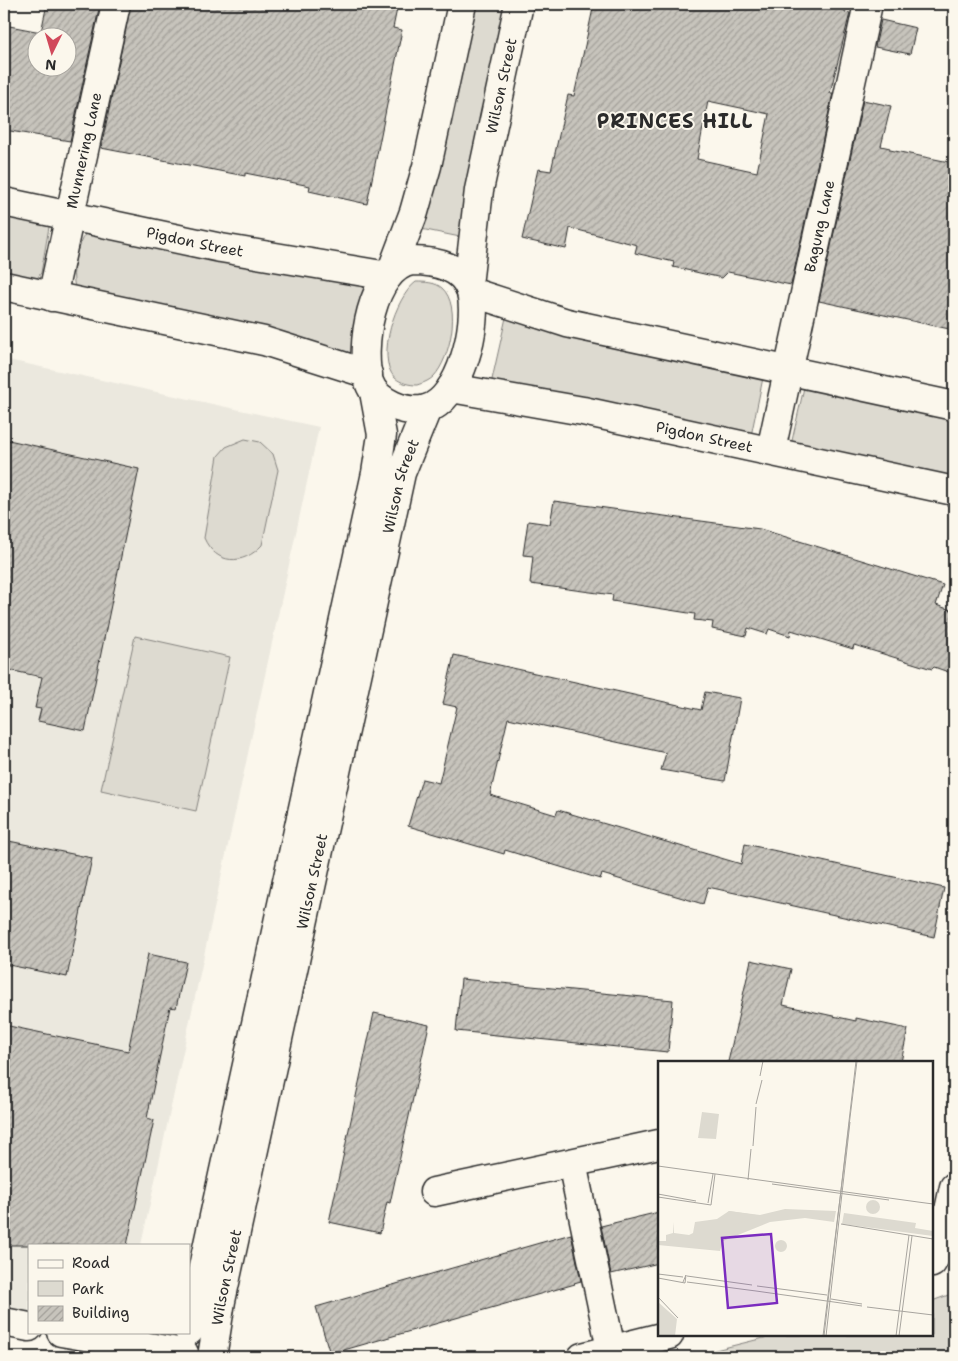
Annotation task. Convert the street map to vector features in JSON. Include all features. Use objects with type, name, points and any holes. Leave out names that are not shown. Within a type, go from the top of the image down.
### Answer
[{"type":"street","name":"Munnering Lane","points":[[52,297],[116,4]]},
{"type":"street","points":[[371,383],[367,354],[370,317],[414,212],[428,166],[462,4]]},
{"type":"street","name":"Wilson Street","points":[[470,289],[479,190],[519,4]]},
{"type":"street","name":"Bagung Lane","points":[[771,450],[868,4]]},
{"type":"street","name":"Pigdon Street","points":[[4,202],[220,248],[390,273]]},
{"type":"street","points":[[4,286],[264,341],[371,383],[395,406],[405,409],[426,409],[439,403],[451,388],[468,348],[473,321],[470,289],[457,272],[440,263],[412,261],[403,263],[390,273]]},
{"type":"street","points":[[470,289],[568,323],[788,372],[954,406]]},
{"type":"street","name":"Wilson Street","points":[[190,1326],[376,473],[382,435],[371,383]]},
{"type":"street","name":"Pigdon Street","points":[[451,388],[582,411],[954,490]]},
{"type":"street","name":"Wilson Street","points":[[212,1357],[221,1301],[401,473],[426,409]]},
{"type":"street","points":[[434,1192],[658,1144]]},
{"type":"street","points":[[572,1163],[611,1349]]},
{"type":"street","points":[[933,1261],[941,1247],[954,1187]]},
{"type":"street","points":[[4,1322],[28,1327]]},
{"type":"street","points":[[83,1334],[186,1344]]},
{"type":"street","points":[[582,1357],[665,1336]]},
{"type":"shaded area","points":[[4,359],[319,427],[141,1244],[28,1244],[28,1316],[4,1311]]},
{"type":"green space","points":[[470,4],[511,4],[460,237],[421,229]]},
{"type":"green space","points":[[4,211],[47,223],[49,227],[41,273],[35,281],[4,276]]},
{"type":"green space","points":[[86,233],[369,283],[352,358],[75,288],[75,259],[82,238]]},
{"type":"green space","points":[[416,282],[433,283],[442,288],[448,296],[451,307],[452,332],[445,358],[434,376],[424,383],[411,385],[395,378],[389,369],[387,357],[388,343],[395,313],[401,300]]},
{"type":"green space","points":[[507,313],[764,373],[751,436],[491,384]]},
{"type":"green space","points":[[805,383],[954,416],[954,480],[791,445]]},
{"type":"green space","points":[[245,439],[260,442],[273,454],[278,470],[262,545],[247,557],[230,560],[215,553],[204,538],[218,456],[226,447]]},
{"type":"green space","points":[[135,636],[230,657],[196,811],[101,790]]},
{"type":"green space","points":[[954,1293],[954,1357],[687,1357],[772,1336],[933,1336],[933,1301]]},
{"type":"building","points":[[47,4],[100,4],[70,141],[4,130],[4,25],[28,30],[28,78],[78,78],[78,28],[42,28]]},
{"type":"building","points":[[131,4],[398,4],[393,28],[402,30],[367,204],[309,191],[310,186],[245,173],[245,176],[101,148]]},
{"type":"building","points":[[594,4],[847,4],[845,12],[850,13],[830,93],[833,93],[791,285],[728,272],[722,278],[673,267],[674,262],[635,253],[637,245],[570,228],[566,249],[522,239],[538,169],[551,171],[568,95],[574,96]],"holes":[[[708,101],[769,114],[757,172],[697,159]]]},
{"type":"building","points":[[881,20],[916,28],[910,54],[875,47]]},
{"type":"building","points":[[863,100],[891,106],[881,146],[890,148],[890,150],[954,163],[954,330],[819,301]]},
{"type":"building","points":[[4,439],[139,469],[85,731],[38,721],[41,709],[35,708],[42,677],[4,669]]},
{"type":"building","points":[[554,501],[760,529],[943,585],[936,605],[954,611],[954,674],[854,645],[853,649],[791,630],[790,636],[769,629],[767,634],[748,628],[746,636],[712,629],[713,622],[694,620],[695,614],[612,601],[613,595],[530,584],[533,556],[523,555],[528,521],[550,524]]},
{"type":"building","points":[[454,655],[701,710],[705,692],[740,698],[725,781],[661,770],[666,753],[508,718],[490,795],[556,815],[558,810],[741,864],[745,844],[944,888],[934,937],[708,887],[703,904],[602,874],[600,879],[505,850],[504,854],[408,826],[422,779],[439,783],[457,707],[443,704]]},
{"type":"building","points":[[4,840],[92,858],[67,977],[4,964]]},
{"type":"building","points":[[148,954],[186,962],[176,1008],[170,1007],[147,1118],[154,1120],[127,1244],[4,1245],[4,1025],[128,1051]]},
{"type":"building","points":[[751,960],[791,969],[783,1005],[856,1021],[856,1018],[908,1029],[901,1061],[728,1061]]},
{"type":"building","points":[[461,979],[673,1000],[668,1052],[456,1031]]},
{"type":"building","points":[[374,1013],[429,1025],[390,1203],[387,1202],[380,1233],[329,1222]]},
{"type":"building","points":[[658,1212],[658,1263],[611,1274],[601,1226]]},
{"type":"building","points":[[571,1234],[581,1281],[575,1284],[330,1354],[316,1307]]},
{"type":"district","name":"PRINCES HILL","points":[[675,121]]}]
